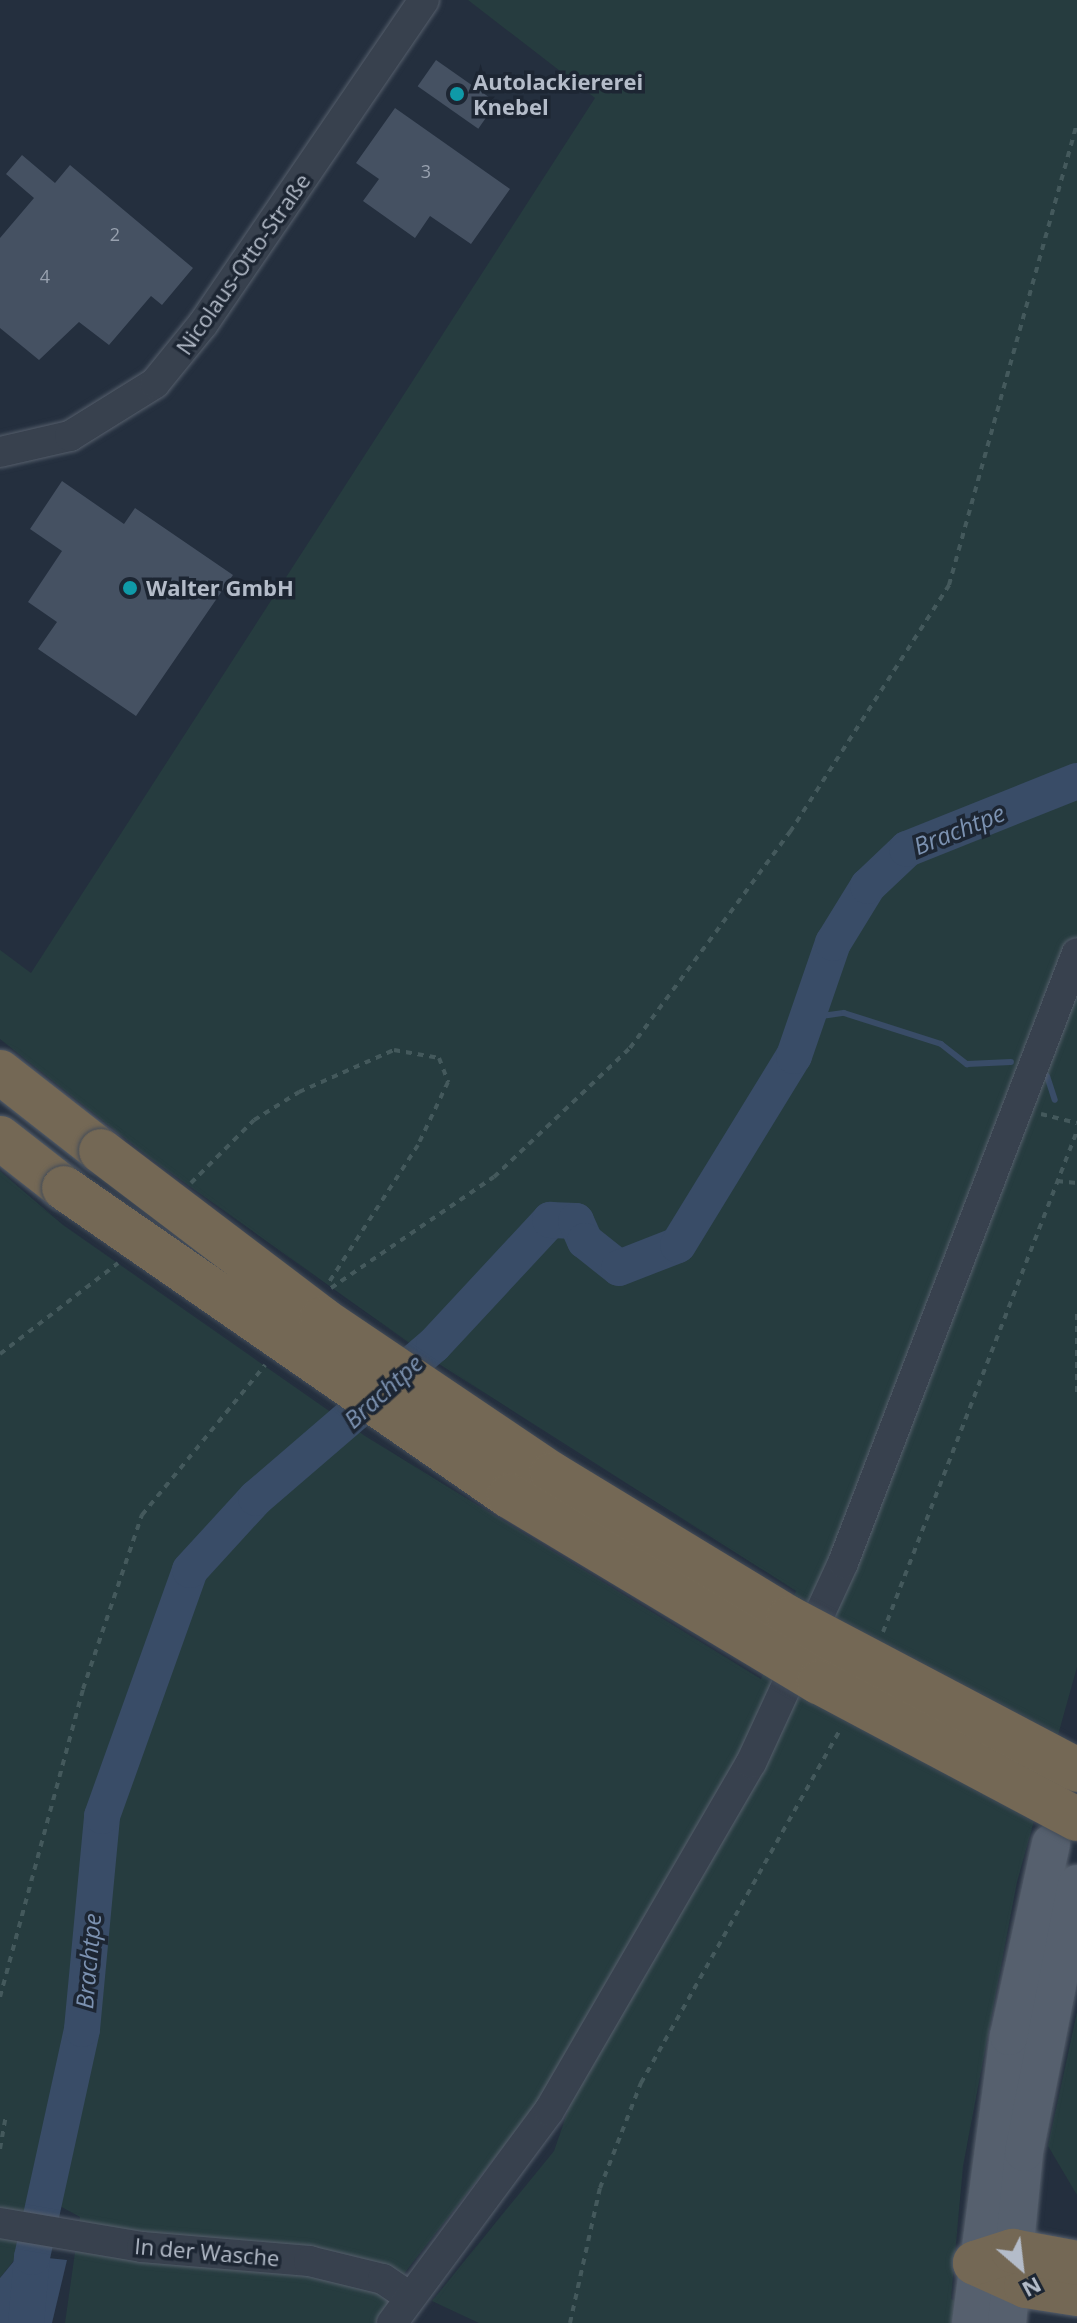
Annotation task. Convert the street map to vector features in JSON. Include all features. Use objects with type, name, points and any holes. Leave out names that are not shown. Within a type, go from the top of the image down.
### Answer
[{"type":"highway","points":[[0,1072],[322,1319],[552,1474],[789,1618],[1077,1770]]},
{"type":"highway","points":[[0,1138],[64,1188],[509,1496],[1064,1832]]},
{"type":"highway","points":[[999,2264],[1077,2263]]},
{"type":"highway","points":[[999,2264],[1077,2294]]},
{"type":"highway","points":[[1033,2323],[1077,2294]]},
{"type":"main road","points":[[1007,2323],[999,2264],[1009,2036],[1064,1832]]},
{"type":"main road","points":[[971,2323],[999,2264],[1077,1884]]},
{"type":"street","name":"Nicolaus-Otto-Straße","points":[[0,452],[70,436],[155,383],[424,0]]},
{"type":"street","points":[[392,2323],[408,2296],[549,2111],[751,1763],[843,1563],[1012,1108],[1077,953]]},
{"type":"street","name":"In der Wasche","points":[[0,2223],[67,2237],[309,2261],[383,2279],[408,2296]]},
{"type":"path","points":[[182,1193],[254,1120],[299,1092],[394,1050],[439,1058],[448,1082],[418,1145],[322,1292],[369,1268],[494,1177],[630,1048],[790,832],[949,585],[1077,124]]},
{"type":"path","points":[[1012,1108],[1077,1123]]},
{"type":"path","points":[[878,1642],[1077,1131]]},
{"type":"path","points":[[1057,1181],[1077,1183]]},
{"type":"path","points":[[0,1354],[129,1251]]},
{"type":"path","points":[[1077,1314],[1077,1398]]},
{"type":"path","points":[[0,1997],[83,1689],[142,1515],[276,1351]]},
{"type":"path","points":[[570,2323],[600,2188],[641,2083],[848,1714]]},
{"type":"path","points":[[0,2149],[6,2116]]},
{"type":"green space","points":[[468,0],[1077,0],[1077,1667],[1017,1882],[963,2166],[951,2299],[996,2323],[479,2323],[432,2301],[554,2151],[597,2027],[406,2271],[377,2323],[65,2323],[80,2217],[58,2205],[0,2278],[0,1171],[63,1225],[365,1436],[761,1679],[796,1591],[436,1362],[150,1158],[0,1039],[0,950],[31,973],[595,98]]},
{"type":"green space","points":[[1077,2012],[1077,2195],[1048,2146]]},
{"type":"water","points":[[19,2255],[67,2260],[52,2323],[0,2323],[0,2278]]},
{"type":"building","name":"Autolackiererei Knebel","points":[[436,60],[497,102],[478,129],[418,86]]},
{"type":"building","points":[[395,108],[510,189],[471,244],[430,216],[415,238],[363,201],[379,179],[356,163]]},
{"type":"building","points":[[22,155],[55,183],[70,165],[193,268],[162,305],[151,296],[109,345],[79,322],[39,360],[0,328],[0,238],[34,198],[6,174]]},
{"type":"building","name":"Walter GmbH","points":[[62,481],[124,524],[135,508],[233,575],[136,716],[38,649],[57,622],[28,602],[62,551],[30,529]]},
{"type":"waterway","name":"Brachtpe","points":[[26,2323],[32,2257],[82,2029],[102,1816],[190,1570],[256,1498],[434,1345],[550,1220],[576,1221],[585,1241],[619,1268],[678,1245],[794,1056],[833,943],[868,886],[907,849],[1077,781]]},
{"type":"waterway","points":[[807,1018],[844,1013],[941,1044],[967,1064],[1011,1062]]},
{"type":"waterway","points":[[1047,1076],[1055,1100]]},
{"type":"place","name":"Autolackiererei Knebel","points":[[457,94]]},
{"type":"place","name":"Walter GmbH","points":[[130,588]]}]
